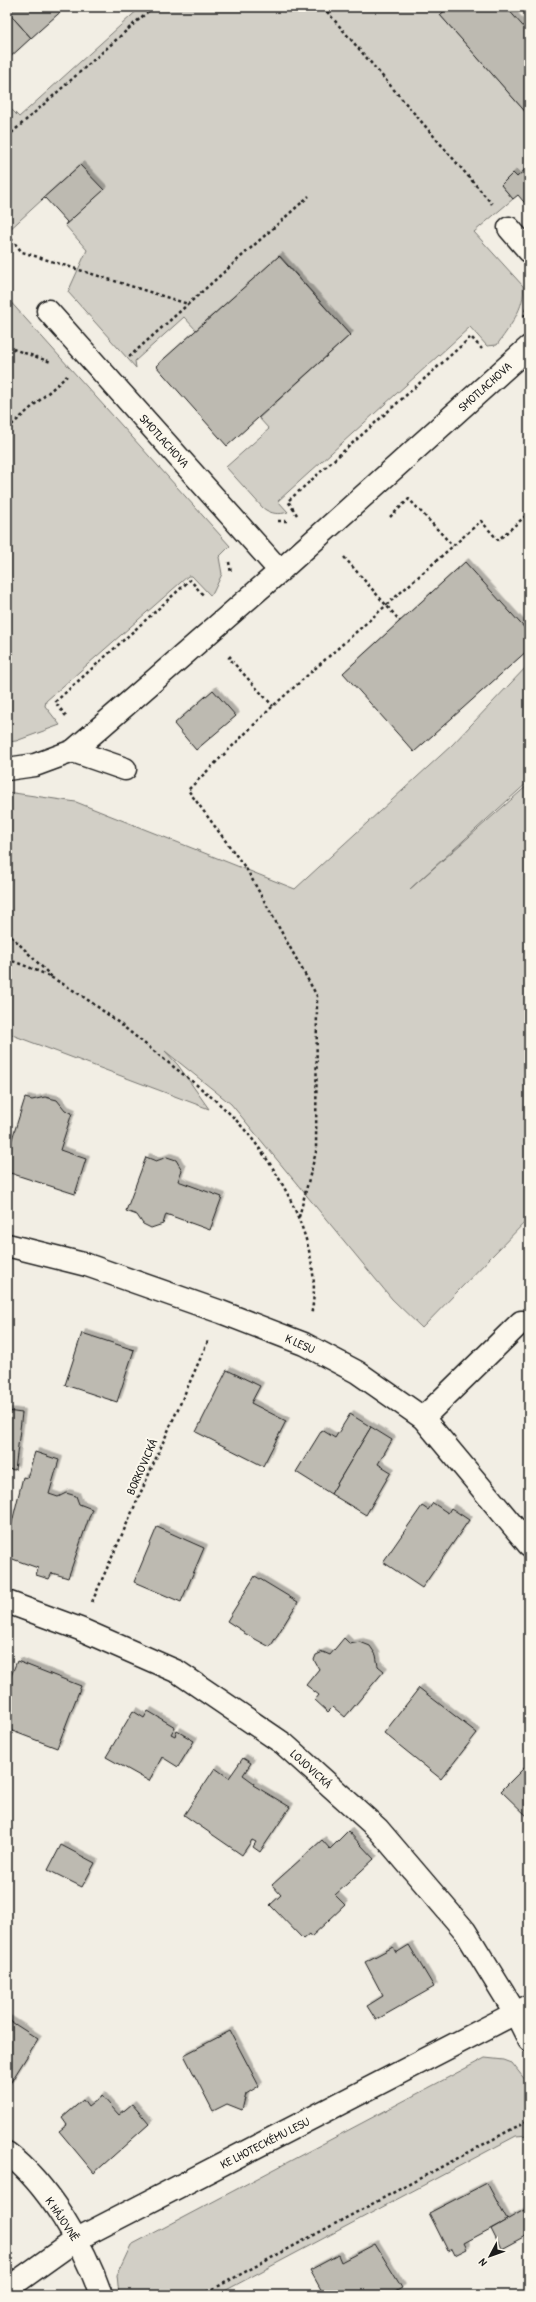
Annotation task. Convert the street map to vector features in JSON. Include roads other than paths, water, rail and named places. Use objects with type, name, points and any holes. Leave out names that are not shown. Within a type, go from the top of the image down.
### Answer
[{"type":"street","points":[[508,228],[529,251]]},
{"type":"street","name":"SMOTLACHOVA","points":[[48,311],[280,571]]},
{"type":"street","name":"SMOTLACHOVA","points":[[7,769],[35,765],[73,751],[280,571],[529,347]]},
{"type":"street","points":[[73,751],[124,769]]},
{"type":"street","name":"K LESU","points":[[7,1246],[87,1265],[221,1312],[304,1344],[357,1372],[423,1418],[529,1545]]},
{"type":"street","points":[[423,1418],[521,1322],[529,1323]]},
{"type":"street","name":"LOJOVICKÁ","points":[[7,1602],[80,1629],[178,1672],[284,1744],[378,1829],[465,1931],[523,2010],[529,2040]]},
{"type":"street","name":"KE LHOTECKÉMU LESU","points":[[7,2289],[77,2239],[523,2010]]},
{"type":"street","name":"K HÁJOVNĚ","points":[[7,2153],[26,2167],[77,2239],[101,2295]]}]
